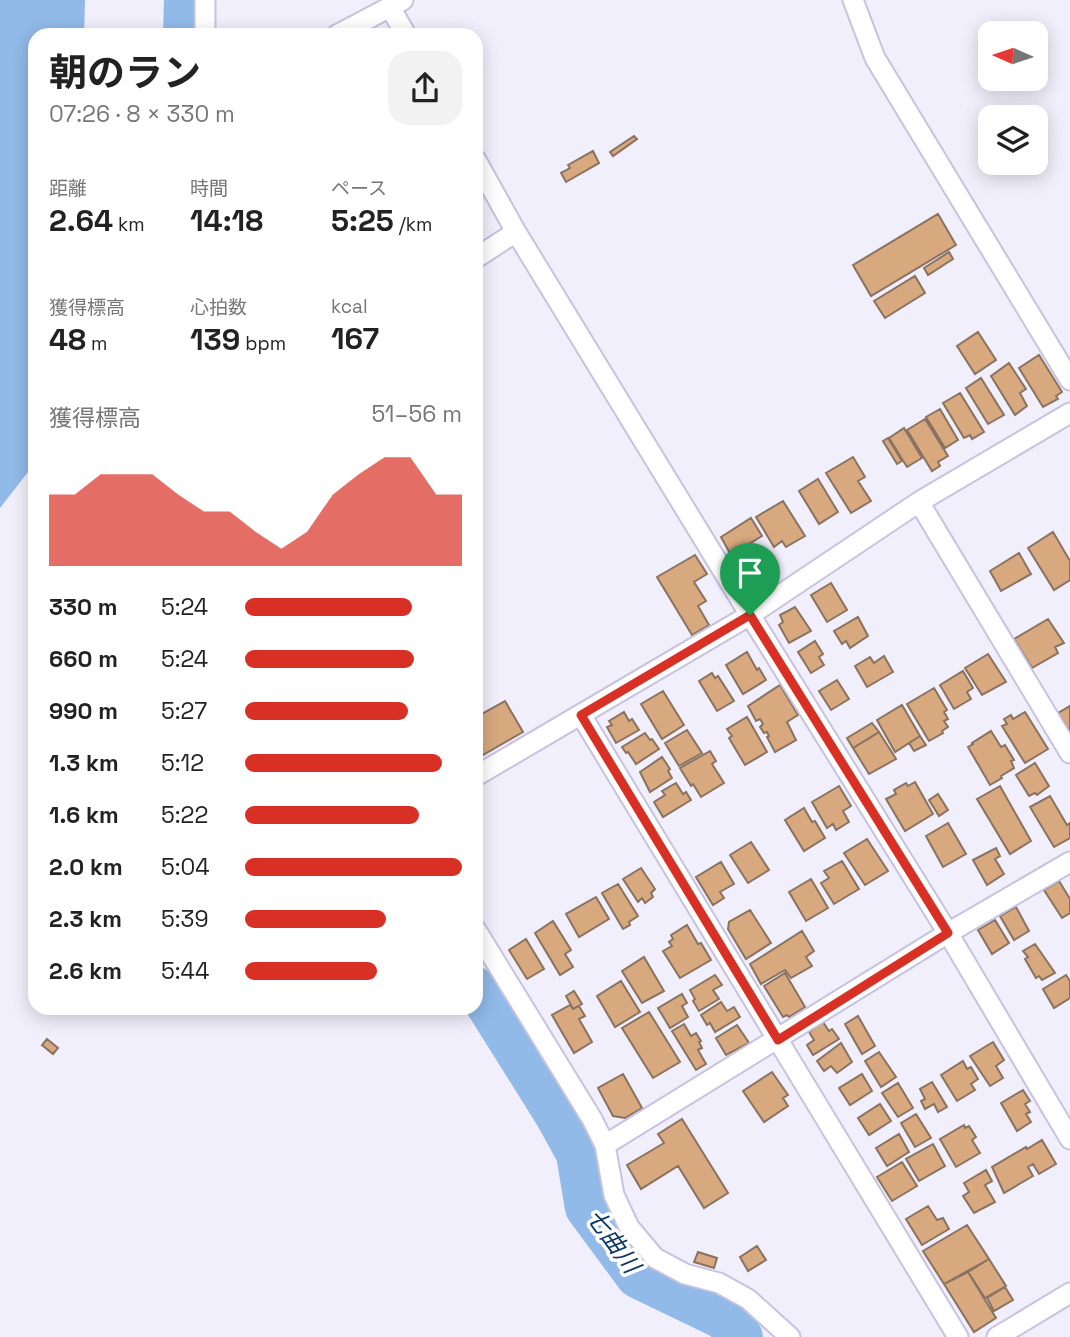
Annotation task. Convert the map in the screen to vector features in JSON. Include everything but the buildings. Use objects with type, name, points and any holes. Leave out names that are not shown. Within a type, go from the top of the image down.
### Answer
[{"type":"street","points":[[205,0],[205,28]]},
{"type":"street","points":[[853,0],[875,58],[1070,380]]},
{"type":"street","points":[[350,28],[396,4],[404,28]]},
{"type":"street","points":[[483,173],[516,232],[750,615],[948,933],[1070,1139]]},
{"type":"street","points":[[483,253],[516,232]]},
{"type":"street","points":[[483,772],[750,615],[919,502],[1070,413]]},
{"type":"street","points":[[919,502],[1070,754]]},
{"type":"street","points":[[581,715],[958,1337]]},
{"type":"street","points":[[605,1145],[948,933],[1070,862]]},
{"type":"street","points":[[483,941],[592,1119],[605,1145],[614,1195],[629,1227],[655,1258],[685,1274],[719,1283],[748,1299],[790,1337]]},
{"type":"street","points":[[997,1337],[1070,1293]]},
{"type":"water","points":[[0,0],[85,0],[84,28],[28,28],[28,472],[0,508]]},
{"type":"waterway","name":"七曲川","points":[[184,28],[185,0]]},
{"type":"waterway","name":"七曲川","points":[[483,999],[577,1154],[586,1208],[637,1277],[722,1318],[742,1337]]},
{"type":"route","points":[[750,615],[948,933],[778,1040],[581,715],[750,615]]}]
